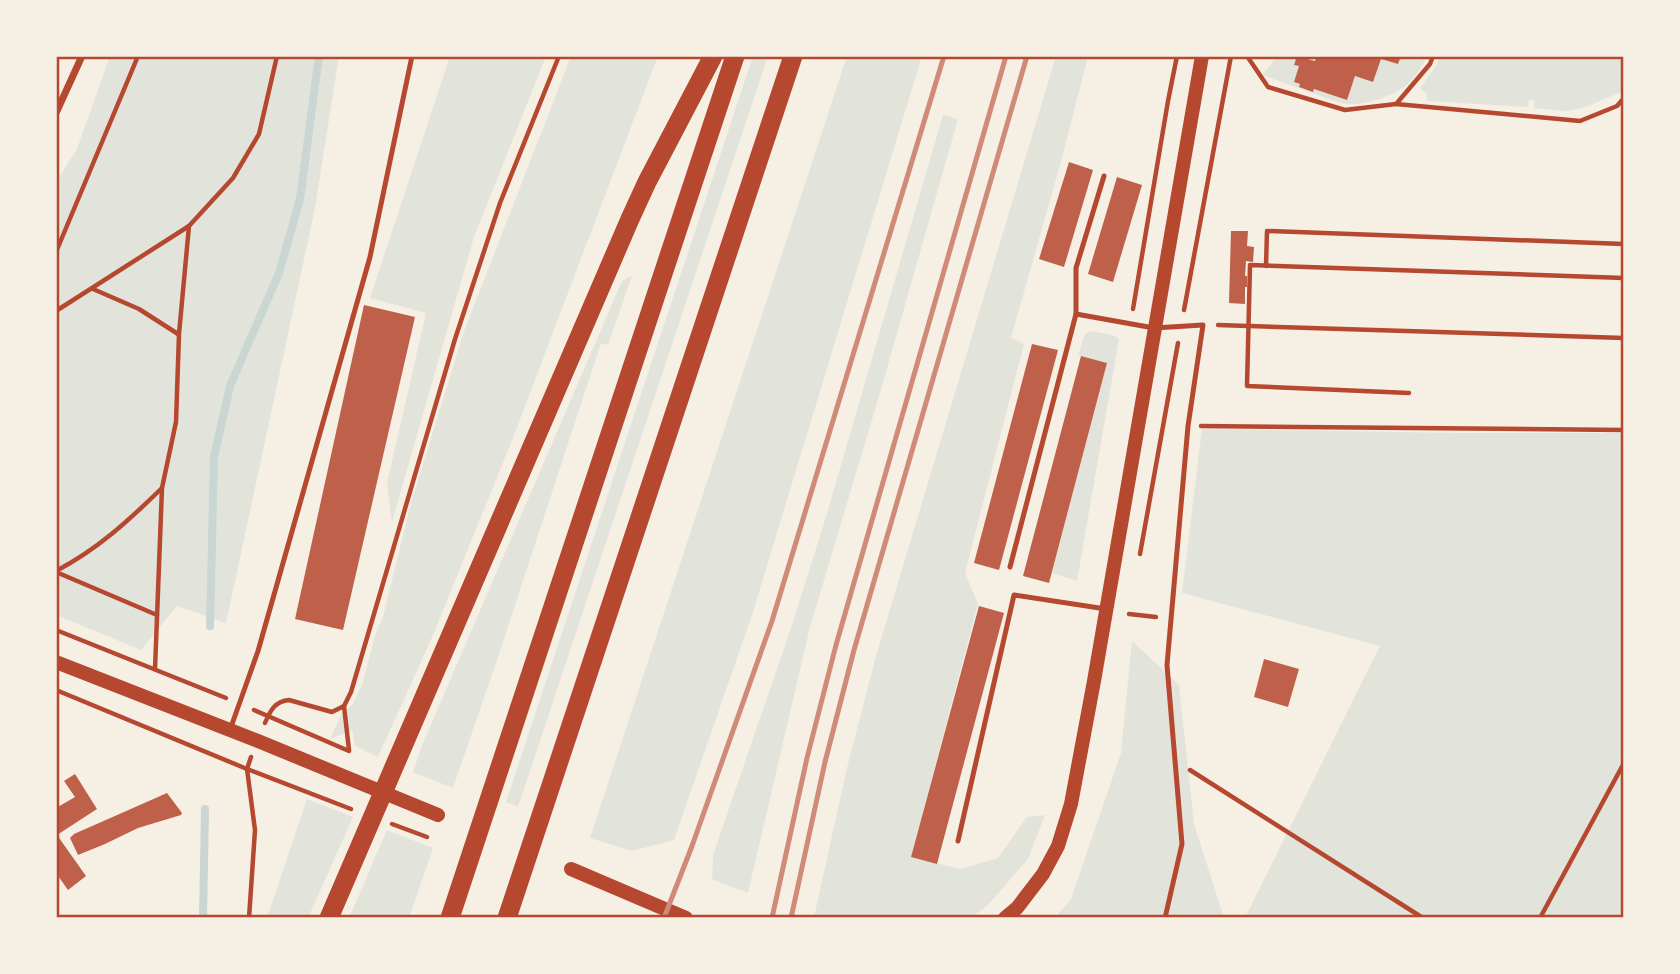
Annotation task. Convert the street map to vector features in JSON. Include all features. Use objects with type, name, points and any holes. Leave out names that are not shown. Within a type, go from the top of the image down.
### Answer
[{"type":"highway","points":[[329,918],[630,219],[713,56]]},
{"type":"highway","points":[[450,918],[735,56]]},
{"type":"highway","points":[[507,918],[793,56]]},
{"type":"main road","points":[[1005,918],[1017,908],[1043,874],[1058,846],[1071,804],[1203,56]]},
{"type":"main road","points":[[56,662],[438,815]]},
{"type":"main road","points":[[571,869],[686,918]]},
{"type":"street","points":[[56,113],[82,56]]},
{"type":"lane","points":[[229,730],[258,651],[370,257],[412,56]]},
{"type":"lane","points":[[1010,567],[1076,314],[1076,268],[1104,176]]},
{"type":"lane","points":[[1076,314],[1154,328],[1203,325],[1188,426],[1167,665],[1182,844],[1165,918]]},
{"type":"lane","points":[[958,841],[1014,595],[1106,609]]},
{"type":"path","points":[[56,252],[138,56]]},
{"type":"path","points":[[56,311],[189,226],[233,178],[258,134],[277,56]]},
{"type":"path","points":[[56,630],[349,751],[344,706],[351,692],[459,327],[500,203],[559,56]]},
{"type":"path","points":[[1130,324],[1177,56]]},
{"type":"path","points":[[1247,56],[1268,87],[1345,110],[1396,104],[1580,121],[1617,107],[1624,99]]},
{"type":"path","points":[[1396,104],[1430,64],[1433,56]]},
{"type":"path","points":[[155,669],[162,488],[176,422],[179,334],[189,226]]},
{"type":"path","points":[[1266,265],[1267,231],[1624,244]]},
{"type":"path","points":[[1409,393],[1247,386],[1250,265],[1624,278]]},
{"type":"path","points":[[92,289],[139,309],[179,334]]},
{"type":"path","points":[[1203,325],[1624,338]]},
{"type":"path","points":[[1188,426],[1624,430]]},
{"type":"path","points":[[56,571],[82,557],[128,522],[162,488]]},
{"type":"path","points":[[56,571],[157,615]]},
{"type":"path","points":[[1129,614],[1171,618]]},
{"type":"path","points":[[56,690],[354,810]]},
{"type":"path","points":[[268,716],[275,705],[285,700],[332,712],[344,706]]},
{"type":"path","points":[[1175,761],[1423,918]]},
{"type":"path","points":[[1540,918],[1624,764]]},
{"type":"path","points":[[247,769],[255,830],[249,918]]},
{"type":"path","points":[[390,824],[427,837]]},
{"type":"shaded area","points":[[110,56],[339,56],[315,208],[226,623],[177,606],[141,650],[56,615],[56,182],[77,149]]},
{"type":"shaded area","points":[[450,56],[546,56],[474,237],[392,522],[387,483],[426,313],[370,298]]},
{"type":"shaded area","points":[[571,56],[658,56],[511,443],[433,635],[378,757],[355,746],[352,730],[330,739],[342,713],[352,705],[362,685],[376,632],[383,617],[411,503],[463,334]]},
{"type":"shaded area","points":[[753,56],[768,56],[518,807],[506,802]]},
{"type":"shaded area","points":[[847,56],[922,56],[752,615],[674,840],[632,851],[590,838]]},
{"type":"shaded area","points":[[1056,56],[1088,56],[1011,338],[1024,344],[965,573],[978,604],[911,857],[960,869],[998,858],[1027,817],[1045,815],[1028,859],[987,906],[970,918],[817,918],[814,917],[847,768],[876,656]]},
{"type":"shaded area","points":[[1278,56],[1297,56],[1294,65],[1299,66],[1294,82],[1313,92],[1314,89],[1347,100],[1355,76],[1373,82],[1381,59],[1398,64],[1401,56],[1427,56],[1404,87],[1373,101],[1348,104],[1262,75]]},
{"type":"shaded area","points":[[1440,56],[1624,56],[1624,86],[1619,93],[1583,108],[1566,111],[1534,108],[1535,100],[1529,100],[1528,107],[1427,101],[1427,94],[1420,88]]},
{"type":"shaded area","points":[[943,115],[958,119],[810,627],[748,893],[712,879],[713,855],[825,520]]},
{"type":"shaded area","points":[[632,276],[608,345],[601,343],[453,788],[413,772],[423,743],[622,281]]},
{"type":"shaded area","points":[[1090,331],[1119,339],[1077,581],[1052,573],[1107,363],[1078,355],[1085,334]]},
{"type":"shaded area","points":[[1202,429],[1624,433],[1624,918],[1245,918],[1380,646],[1182,593]]},
{"type":"shaded area","points":[[1132,641],[1179,685],[1194,824],[1224,918],[1055,918],[1071,899],[1121,753]]},
{"type":"shaded area","points":[[307,799],[353,817],[308,918],[267,918]]},
{"type":"shaded area","points":[[387,830],[433,848],[409,918],[349,918]]},
{"type":"building","points":[[1297,56],[1315,61],[1316,56],[1401,56],[1398,64],[1381,59],[1373,82],[1355,76],[1347,100],[1299,87],[1300,84],[1294,82],[1299,66],[1294,65]]},
{"type":"building","points":[[1069,162],[1093,170],[1064,267],[1039,259]]},
{"type":"building","points":[[1117,177],[1142,185],[1113,282],[1088,274]]},
{"type":"building","points":[[1231,231],[1248,231],[1247,246],[1254,247],[1253,262],[1246,261],[1245,304],[1229,303]]},
{"type":"building","points":[[364,305],[415,317],[343,630],[295,619]]},
{"type":"building","points":[[1032,344],[1058,350],[999,570],[974,563]]},
{"type":"building","points":[[1081,356],[1107,363],[1049,583],[1023,576]]},
{"type":"building","points":[[979,606],[1004,613],[937,864],[911,857]]},
{"type":"building","points":[[1264,659],[1299,669],[1288,707],[1254,697]]},
{"type":"building","points":[[75,774],[97,809],[57,835],[86,876],[68,890],[56,873],[56,808],[75,797],[64,781]]},
{"type":"building","points":[[167,793],[181,815],[138,828],[78,855],[70,838],[74,834]]},
{"type":"waterway","points":[[210,626],[214,457],[230,386],[279,273],[300,199],[319,56]]},
{"type":"waterway","points":[[203,918],[205,809]]},
{"type":"railway","points":[[664,918],[772,621],[944,56]]},
{"type":"railway","points":[[772,918],[807,758],[836,645],[1006,56]]},
{"type":"railway","points":[[791,918],[825,762],[854,650],[1027,56]]}]
